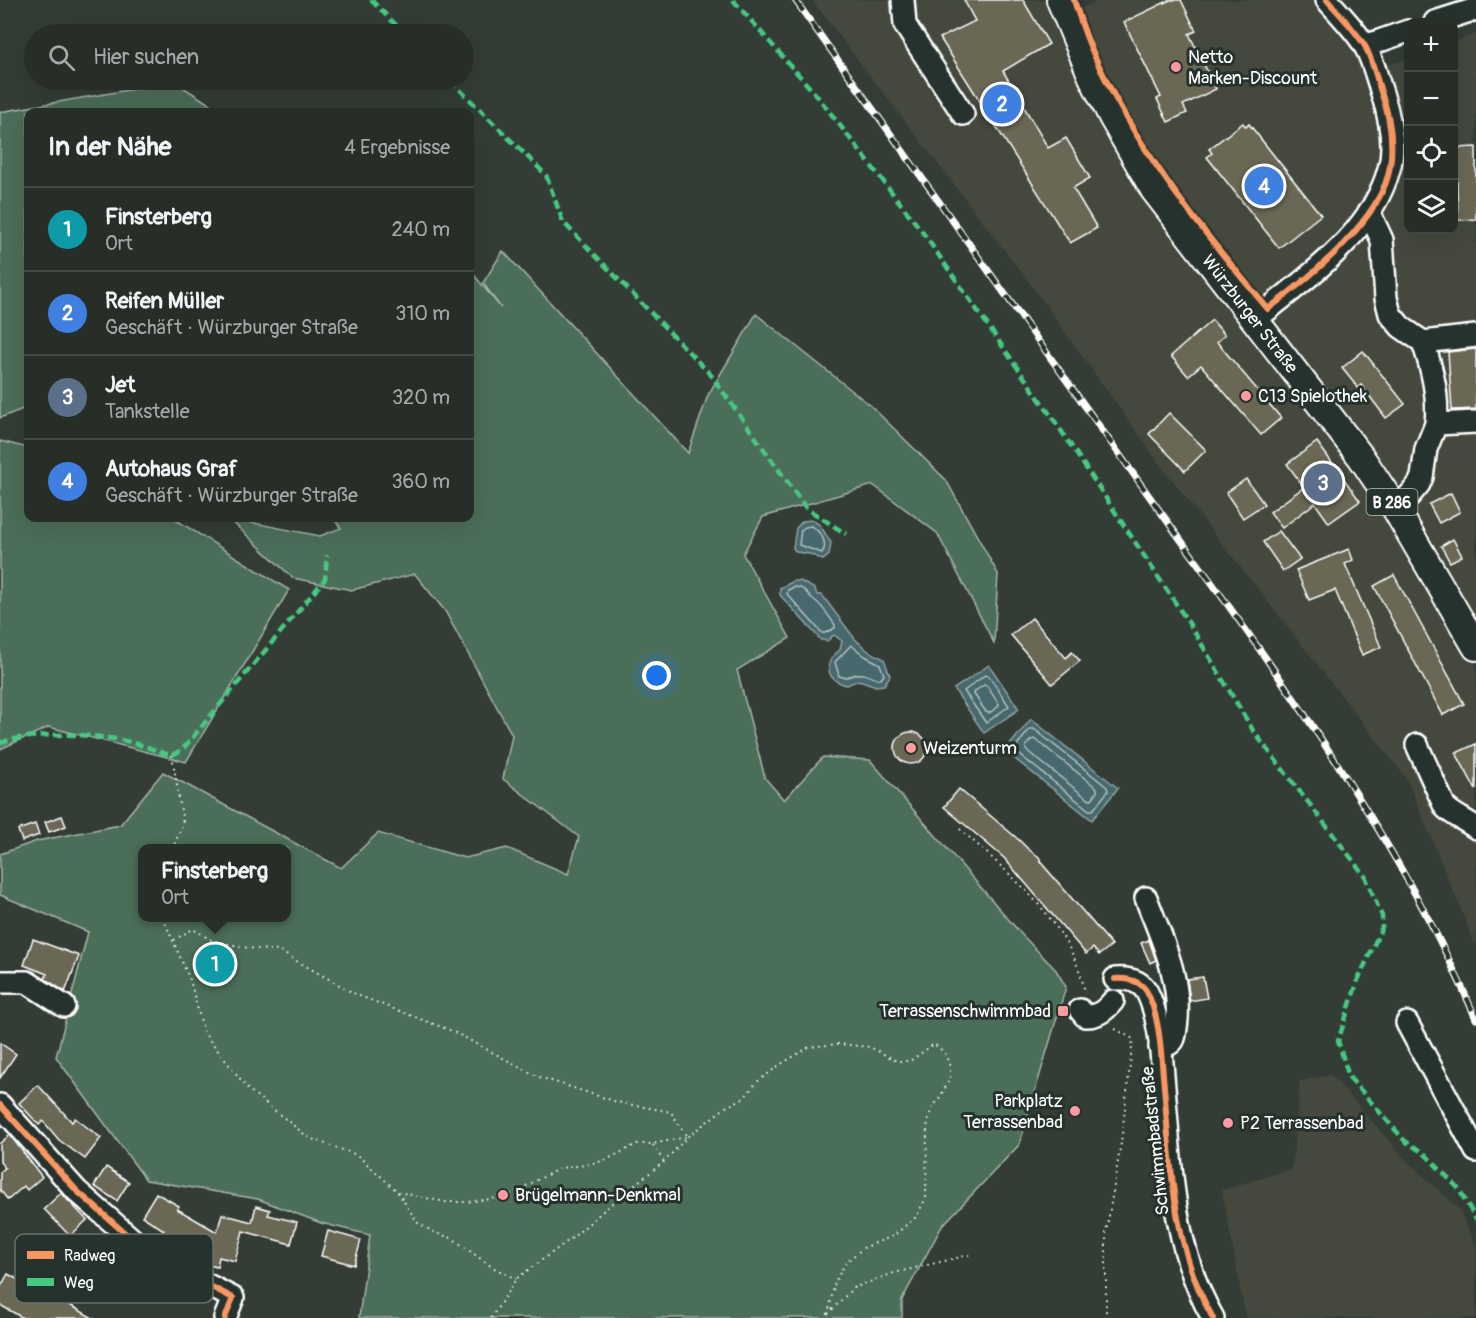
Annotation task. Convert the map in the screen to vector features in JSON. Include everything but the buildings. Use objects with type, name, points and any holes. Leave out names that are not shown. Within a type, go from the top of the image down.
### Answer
[{"type":"main road","name":"Würzburger Straße","points":[[1060,0],[1092,77],[1131,152],[1154,190],[1361,457],[1395,508],[1474,639]]},
{"type":"street","points":[[903,0],[905,25],[963,114]]},
{"type":"street","points":[[1255,320],[1309,277],[1337,250],[1369,212],[1390,168],[1391,146],[1384,100],[1365,46],[1327,0]]},
{"type":"street","points":[[1448,18],[1476,9]]},
{"type":"street","points":[[1365,46],[1404,32]]},
{"type":"street","points":[[1369,212],[1382,240],[1386,298],[1390,314],[1401,327],[1423,342],[1432,371],[1438,408],[1436,424],[1426,449],[1419,484],[1395,508]]},
{"type":"street","points":[[1423,342],[1476,336]]},
{"type":"street","points":[[1436,424],[1476,422]]},
{"type":"street","points":[[1417,745],[1445,807],[1451,814],[1476,828]]},
{"type":"street","points":[[1146,898],[1171,961],[1177,998],[1178,1014],[1174,1039],[1170,1044],[1160,1047]]},
{"type":"street","name":"Schwimmbadstraße","points":[[1115,979],[1127,978],[1138,982],[1146,990],[1153,1010],[1160,1047],[1174,1205],[1183,1246],[1193,1276],[1213,1318]]},
{"type":"street","points":[[0,982],[27,982],[64,1006]]},
{"type":"street","points":[[1082,1003],[1085,1016],[1097,1015],[1107,1009],[1113,1001]]},
{"type":"street","points":[[1407,1023],[1476,1151]]},
{"type":"street","points":[[0,1106],[77,1191],[126,1234]]},
{"type":"street","points":[[213,1288],[233,1298],[225,1318]]},
{"type":"path","points":[[172,755],[183,823],[175,844]]},
{"type":"path","points":[[960,829],[1016,881],[1055,925],[1072,953],[1082,1003]]},
{"type":"path","points":[[165,922],[190,980],[204,1033],[249,1090],[309,1138],[357,1155],[397,1191],[418,1223],[435,1233],[452,1238],[492,1267],[516,1279]]},
{"type":"path","points":[[174,940],[193,929],[211,940],[248,948],[279,951],[357,995],[452,1031],[539,1077],[617,1102],[671,1112],[687,1137]]},
{"type":"path","points":[[1106,1318],[1106,1233],[1121,1143],[1133,1039],[1109,1026]]},
{"type":"path","points":[[491,1318],[516,1279],[572,1238],[626,1191],[664,1162],[687,1137],[726,1107],[744,1098],[757,1082],[778,1066],[809,1047],[838,1044],[870,1047],[897,1060],[910,1061],[934,1044],[945,1053],[950,1067],[950,1078],[931,1110],[927,1127],[926,1198],[916,1217],[893,1236],[863,1248],[846,1262],[835,1282],[829,1318]]},
{"type":"path","points":[[397,1191],[445,1202],[467,1202],[505,1197],[560,1168],[606,1160],[638,1144],[652,1144],[687,1137]]},
{"type":"path","points":[[652,1144],[664,1162]]},
{"type":"path","points":[[828,1314],[853,1288],[894,1273],[969,1256]]},
{"type":"shaded area","points":[[812,0],[1049,0],[1055,19],[1101,0],[1317,0],[1389,65],[1404,59],[1404,234],[1458,234],[1458,41],[1476,34],[1476,946],[1407,779],[1159,463],[1032,286]]},
{"type":"shaded area","points":[[1331,1075],[1403,1157],[1458,1208],[1476,1246],[1476,1318],[1246,1318],[1222,1190],[1292,1169],[1300,1081]]},
{"type":"green space","points":[[128,90],[188,90],[216,108],[24,108],[24,409],[0,418],[0,112]]},
{"type":"green space","points":[[503,251],[688,453],[708,395],[756,314],[870,405],[946,480],[998,574],[994,643],[937,533],[873,485],[763,517],[743,554],[790,638],[737,670],[765,778],[784,800],[823,757],[870,760],[1023,936],[1056,970],[1066,987],[1019,1145],[942,1226],[902,1300],[902,1318],[359,1318],[370,1235],[321,1223],[258,1199],[146,1180],[56,1057],[88,932],[0,895],[0,854],[37,841],[120,825],[163,772],[341,868],[378,833],[465,858],[507,848],[568,874],[579,837],[503,779],[512,735],[445,611],[415,574],[352,590],[293,578],[232,522],[248,522],[320,536],[341,528],[336,522],[474,522],[474,275],[501,308],[483,283]]},
{"type":"green space","points":[[0,441],[24,447],[24,522],[179,522],[289,590],[186,762],[49,727],[0,749]]},
{"type":"water","points":[[812,520],[820,525],[831,543],[829,555],[823,560],[810,554],[796,552],[793,548],[796,528],[803,521]]},
{"type":"water","points":[[794,581],[800,581],[815,589],[817,595],[822,595],[855,639],[868,651],[884,659],[890,676],[884,685],[876,686],[859,680],[847,685],[834,679],[829,665],[840,650],[842,641],[834,635],[827,641],[821,640],[780,595],[780,588]]},
{"type":"water","points":[[989,665],[1019,709],[984,733],[954,689]]},
{"type":"water","points":[[1031,719],[1118,788],[1092,820],[1005,751]]},
{"type":"railway","points":[[795,0],[1246,630],[1331,754],[1409,883],[1476,1019]]},
{"type":"marked path","points":[[371,0],[395,24]]},
{"type":"marked path","points":[[733,0],[818,97],[921,230],[1054,420],[1192,628],[1254,732],[1365,876],[1382,916],[1382,927],[1358,980],[1338,1041],[1349,1077],[1405,1141],[1424,1153],[1458,1188],[1476,1219]]},
{"type":"marked path","points":[[460,90],[546,175],[563,222],[711,375],[806,508],[846,534]]},
{"type":"marked path","points":[[0,743],[14,739],[68,735],[122,740],[172,755],[182,750],[325,579],[327,555]]},
{"type":"cycle path","points":[[1074,0],[1088,42],[1108,84],[1148,152],[1193,217],[1268,309],[1342,246],[1374,206],[1384,186],[1390,166],[1391,137],[1388,117],[1370,56],[1357,34],[1327,0]]},
{"type":"cycle path","points":[[1115,979],[1137,982],[1147,992],[1152,1003],[1158,1026],[1172,1176],[1181,1235],[1199,1291],[1213,1318]]},
{"type":"cycle path","points":[[0,1105],[77,1191],[126,1234]]},
{"type":"cycle path","points":[[213,1288],[233,1298],[225,1318]]},
{"type":"place","name":"Netto Marken-Discount","points":[[1176,67]]},
{"type":"place","name":"Reifen Müller","points":[[1002,104]]},
{"type":"place","name":"Autohaus Graf","points":[[1264,186]]},
{"type":"place","name":"C13 Spielothek","points":[[1246,396]]},
{"type":"place","name":"Jet","points":[[1323,483]]},
{"type":"place","name":"Weizenturm","points":[[911,748]]},
{"type":"place","name":"Finsterberg","points":[[215,964]]},
{"type":"place","name":"Terrassenschwimmbad","points":[[1063,1011]]},
{"type":"place","name":"Parkplatz Terrassenbad","points":[[1075,1111]]},
{"type":"place","name":"P2 Terrassenbad","points":[[1228,1123]]},
{"type":"place","name":"Brügelmann-Denkmal","points":[[503,1195]]}]
